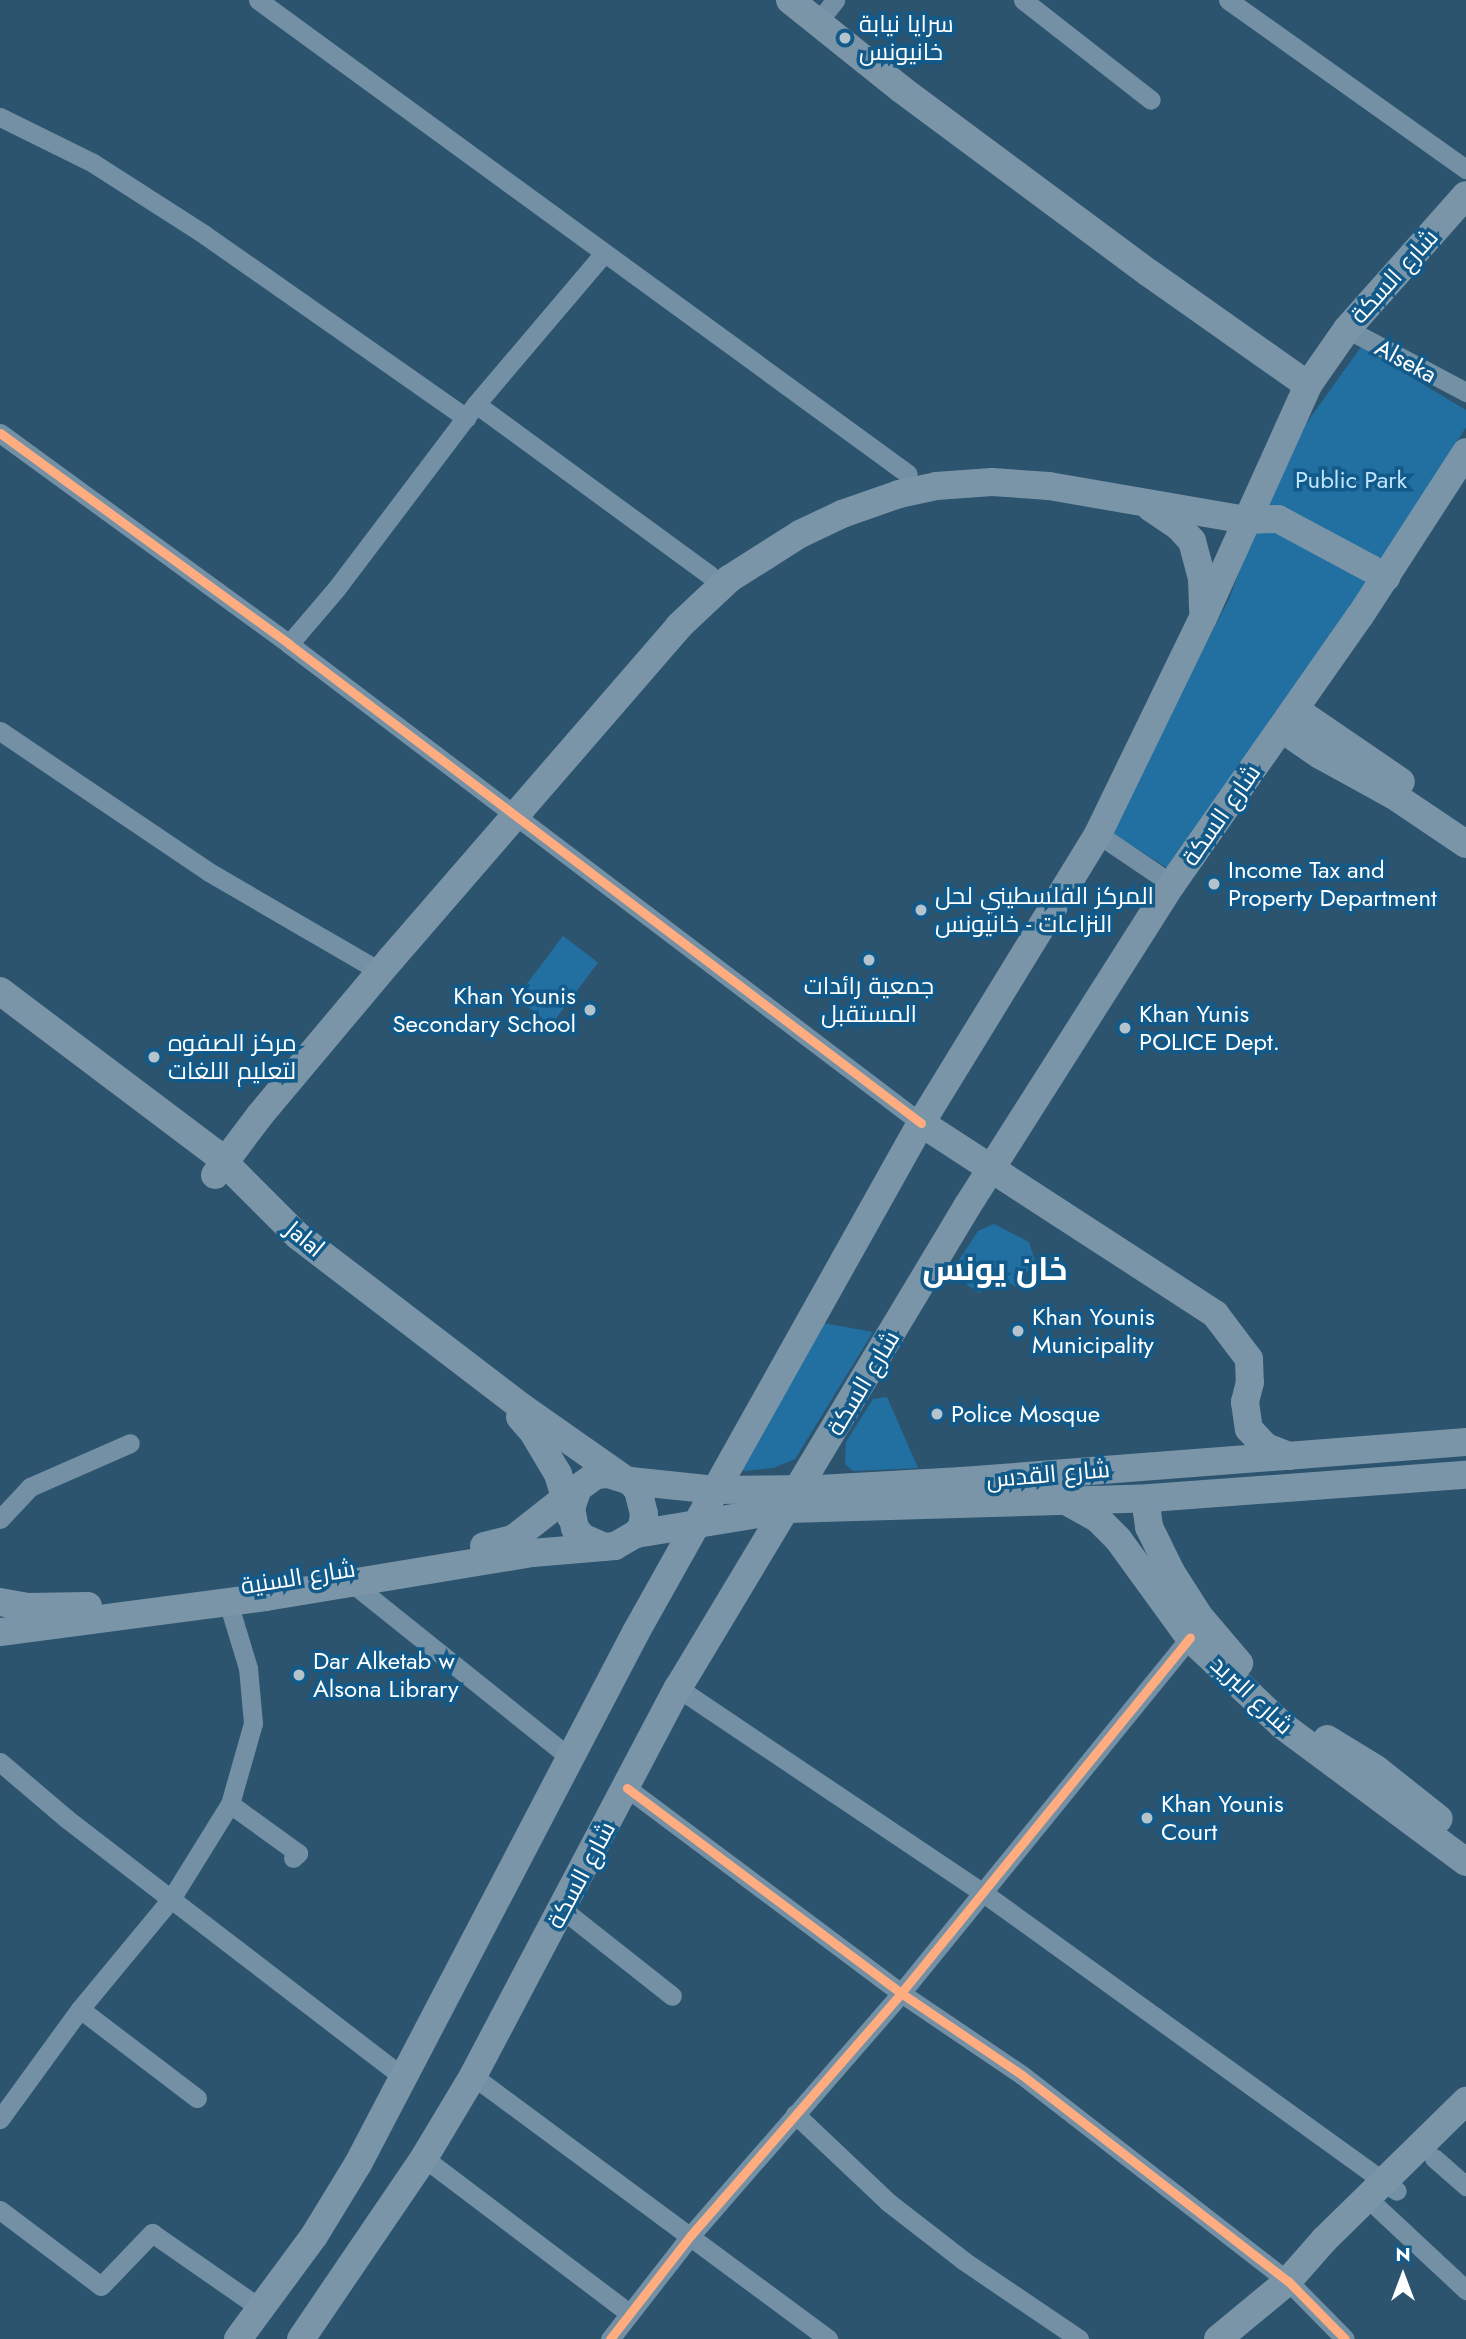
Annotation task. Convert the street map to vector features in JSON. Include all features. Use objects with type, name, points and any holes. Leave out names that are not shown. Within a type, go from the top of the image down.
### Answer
[{"type":"main road","points":[[790,0],[901,89],[1149,273],[1308,386]]},
{"type":"main road","name":"شارع السكة","points":[[238,2339],[314,2236],[404,2078],[569,1757],[667,1577],[921,1123],[1098,834],[1203,618],[1308,386],[1347,329],[1462,207]]},
{"type":"main road","name":"شارع السكة","points":[[301,2339],[424,2158],[473,2076],[678,1688],[973,1198],[1172,884],[1386,577],[1466,452]]},
{"type":"main road","points":[[214,1164],[260,1115],[363,992],[667,617],[710,575],[805,517],[908,474],[948,467],[1023,466],[1215,498],[1230,498],[1247,490],[1269,471]]},
{"type":"main road","points":[[214,1164],[369,965],[699,606],[729,579],[800,534],[842,514],[899,494],[936,486],[992,482],[1049,486],[1246,520],[1269,518],[1290,523],[1386,577]]},
{"type":"main road","points":[[1142,502],[1179,527],[1192,541],[1202,578],[1203,618]]},
{"type":"main road","points":[[1289,719],[1466,829]]},
{"type":"main road","points":[[1289,719],[1320,755],[1393,795],[1466,844]]},
{"type":"main road","name":"Jalal","points":[[0,991],[214,1164],[298,1236],[534,1416],[625,1478]]},
{"type":"main road","name":"Jalal","points":[[0,1010],[214,1164],[293,1242],[363,1291],[516,1413],[545,1449],[572,1502]]},
{"type":"main road","points":[[921,1123],[1215,1314],[1249,1359],[1251,1382],[1245,1402],[1249,1429],[1265,1447],[1292,1457]]},
{"type":"main road","points":[[905,1152],[924,1149],[949,1159],[966,1176],[973,1198]]},
{"type":"main road","name":"شارع القدس","points":[[622,1541],[794,1499],[962,1481],[1466,1442]]},
{"type":"main road","points":[[622,1541],[642,1527],[644,1514],[638,1490],[625,1478],[596,1475],[572,1502],[582,1537],[657,1548],[667,1557],[667,1577]]},
{"type":"main road","name":"شارع القدس","points":[[625,1478],[794,1499],[1066,1501],[1466,1475]]},
{"type":"main road","name":"شارع البريد","points":[[1150,1497],[1147,1513],[1149,1527],[1171,1572],[1199,1616],[1256,1687],[1303,1724],[1376,1769],[1466,1840]]},
{"type":"main road","name":"شارع البريد","points":[[1066,1501],[1098,1519],[1118,1539],[1190,1638],[1283,1726],[1466,1862]]},
{"type":"main road","name":"شارع السنية","points":[[0,1602],[27,1607],[110,1606],[500,1543],[528,1530],[572,1502]]},
{"type":"main road","name":"شارع السنية","points":[[0,1632],[228,1602],[622,1541]]},
{"type":"main road","points":[[1247,2339],[1293,2285],[1386,2193],[1466,2101]]},
{"type":"main road","points":[[1386,2193],[1434,2158],[1466,2123]]},
{"type":"main road","points":[[1219,2339],[1293,2285]]},
{"type":"street","points":[[258,0],[908,474]]},
{"type":"street","points":[[818,22],[835,0]]},
{"type":"street","points":[[1023,0],[1151,100]]},
{"type":"street","points":[[1228,0],[1466,169]]},
{"type":"street","points":[[0,117],[93,163],[194,228],[471,411],[710,575]]},
{"type":"street","points":[[289,644],[336,589],[471,411],[604,253]]},
{"type":"street","name":"Alseka","points":[[1347,329],[1466,392]]},
{"type":"street","points":[[0,433],[289,644],[921,1123]]},
{"type":"street","points":[[0,731],[209,872],[369,965]]},
{"type":"street","points":[[1098,834],[1172,884]]},
{"type":"street","points":[[0,1519],[30,1487],[130,1443]]},
{"type":"street","points":[[352,1583],[569,1757]]},
{"type":"street","points":[[0,2119],[80,2009],[171,1899],[230,1804],[253,1723],[248,1668],[228,1602]]},
{"type":"street","points":[[610,2339],[691,2235],[901,1993],[1190,1638]]},
{"type":"street","points":[[678,1688],[982,1892],[1386,2193],[1466,2290]]},
{"type":"street","points":[[0,1762],[171,1899],[404,2078]]},
{"type":"street","points":[[627,1788],[901,1993],[1022,2075],[1293,2285],[1345,2339]]},
{"type":"street","points":[[230,1804],[298,1853],[293,1858]]},
{"type":"street","points":[[562,1909],[672,1996]]},
{"type":"street","points":[[80,2009],[197,2098]]},
{"type":"street","points":[[473,2076],[828,2339]]},
{"type":"street","points":[[795,2114],[888,2202],[964,2261],[1079,2339]]},
{"type":"street","points":[[424,2158],[630,2314]]},
{"type":"street","points":[[1434,2158],[1466,2186]]},
{"type":"street","points":[[0,2210],[101,2286],[152,2232],[260,2308]]},
{"type":"green space","name":"Public Park","points":[[1361,347],[1466,410],[1466,427],[1391,548],[1172,871],[1109,831],[1229,599],[1285,453]]},
{"type":"green space","points":[[563,936],[598,962],[551,1025],[516,998]]},
{"type":"green space","points":[[994,1224],[1029,1242],[1035,1261],[1016,1287],[1010,1283],[1006,1287],[992,1277],[980,1293],[950,1274],[978,1231]]},
{"type":"green space","points":[[823,1323],[873,1332],[795,1459],[773,1468],[743,1471],[741,1468]]},
{"type":"green space","points":[[887,1397],[918,1468],[853,1471],[845,1464],[846,1442],[873,1399]]},
{"type":"cycle path","points":[[0,433],[289,644],[921,1123]]},
{"type":"cycle path","points":[[610,2339],[691,2235],[901,1993],[1190,1638]]},
{"type":"cycle path","points":[[627,1788],[901,1993],[1022,2075],[1288,2281],[1345,2339]]},
{"type":"place","name":"سرايا نيابة خانيونس","points":[[845,38]]},
{"type":"place","name":"Income Tax and Property Department","points":[[1214,884]]},
{"type":"place","name":"المركز الفلسطيني لحل النزاعات - خانيونس","points":[[921,910]]},
{"type":"place","name":"جمعية رائدات المستقبل","points":[[869,960]]},
{"type":"place","name":"Khan Younis Secondary School","points":[[590,1010]]},
{"type":"place","name":"Khan Yunis POLICE Dept.","points":[[1125,1028]]},
{"type":"place","name":"مركز الصفوه لتعليم اللغات","points":[[154,1057]]},
{"type":"place","name":"Khan Younis Municipality","points":[[1018,1331]]},
{"type":"place","name":"Police Mosque","points":[[937,1414]]},
{"type":"place","name":"Dar Alketab w Alsona Library","points":[[299,1675]]},
{"type":"place","name":"Khan Younis Court","points":[[1147,1818]]},
{"type":"district","name":"خان يونس","points":[[995,1269]]}]
